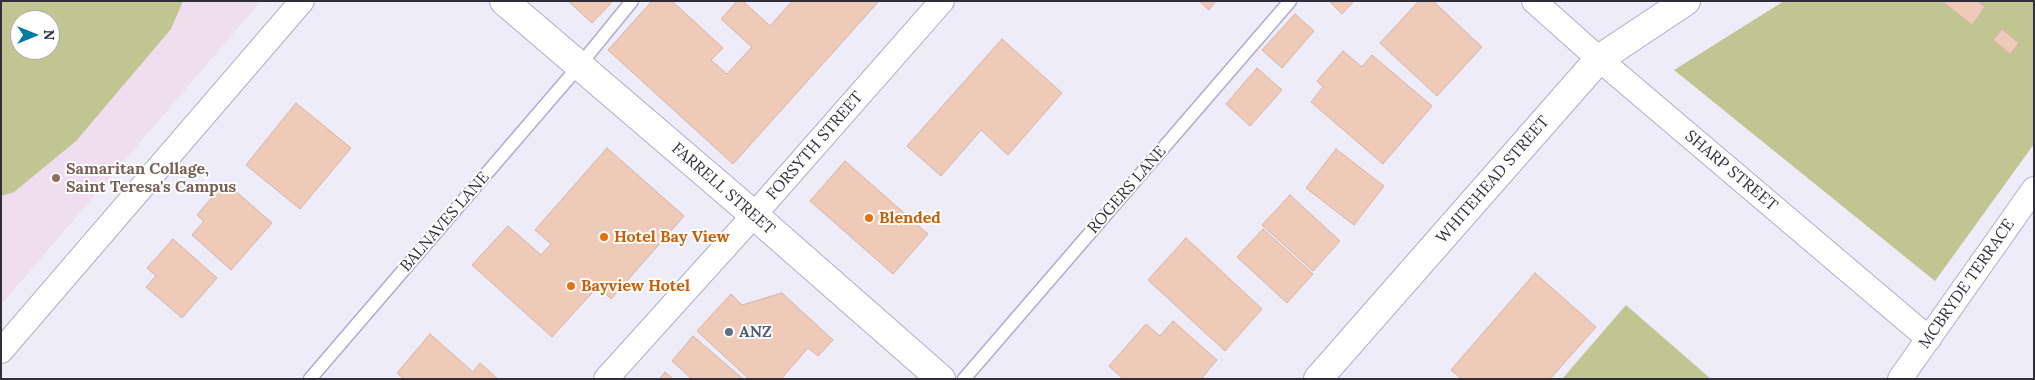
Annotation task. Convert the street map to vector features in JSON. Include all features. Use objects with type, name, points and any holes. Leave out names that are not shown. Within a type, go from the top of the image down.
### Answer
[{"type":"main road","name":"FARRELL STREET","points":[[504,1],[754,215],[941,379]]},
{"type":"main road","name":"WHITEHEAD STREET","points":[[1318,379],[1599,59],[1686,1]]},
{"type":"street","points":[[1,351],[302,1]]},
{"type":"street","name":"FORSYTH STREET","points":[[606,379],[754,215],[942,1]]},
{"type":"street","name":"SHARP STREET","points":[[1534,1],[1599,59],[1929,339]]},
{"type":"street","name":"MCBRYDE TERRACE","points":[[1900,379],[2034,189]]},
{"type":"lane","name":"BALNAVES LANE","points":[[310,379],[579,66],[632,1]]},
{"type":"lane","name":"ROGERS LANE","points":[[964,379],[1290,1]]},
{"type":"shaded area","name":"Samaritan Collage, Saint Teresa's Campus","points":[[1,1],[261,1],[1,305]]},
{"type":"green space","points":[[1,1],[183,1],[171,29],[76,141],[14,192],[1,196]]},
{"type":"green space","points":[[1784,1],[2034,1],[2034,144],[1935,281],[1674,70]]},
{"type":"green space","points":[[1626,305],[1711,379],[1562,379]]},
{"type":"building","points":[[568,1],[613,1],[592,23]]},
{"type":"building","points":[[652,1],[672,1],[723,48],[711,60],[727,74],[752,47],[721,19],[737,1],[743,1],[770,26],[792,1],[879,1],[733,164],[608,50]]},
{"type":"building","points":[[1199,1],[1216,1],[1209,10]]},
{"type":"building","points":[[1329,1],[1354,1],[1342,14]]},
{"type":"building","points":[[1419,1],[1433,1],[1482,47],[1437,96],[1380,43]]},
{"type":"building","points":[[1942,1],[1978,1],[1985,7],[1972,25]]},
{"type":"building","points":[[1295,14],[1314,31],[1282,68],[1262,50]]},
{"type":"building","points":[[2002,29],[2019,43],[2010,54],[1993,40]]},
{"type":"building","points":[[1002,39],[1062,93],[1008,155],[981,130],[941,176],[907,146]]},
{"type":"building","points":[[1343,51],[1362,67],[1372,55],[1432,106],[1383,164],[1311,102],[1323,87],[1317,81]]},
{"type":"building","points":[[1257,68],[1282,90],[1250,126],[1226,104]]},
{"type":"building","points":[[296,103],[351,148],[300,209],[246,165]]},
{"type":"building","name":"Hotel Bay View","points":[[607,148],[684,216],[611,299],[598,286],[552,337],[472,265],[508,226],[541,255],[551,244],[535,230]]},
{"type":"building","points":[[1336,149],[1384,186],[1354,225],[1306,188]]},
{"type":"building","name":"Blended","points":[[845,161],[928,234],[893,274],[810,201]]},
{"type":"building","points":[[225,182],[272,223],[231,270],[192,235],[204,221],[197,215]]},
{"type":"building","points":[[1290,195],[1340,241],[1313,271],[1262,225]]},
{"type":"building","points":[[1263,229],[1313,274],[1287,303],[1237,257]]},
{"type":"building","points":[[1186,238],[1262,309],[1225,351],[1148,280]]},
{"type":"building","points":[[173,239],[217,278],[182,318],[146,287],[156,276],[147,268]]},
{"type":"building","points":[[1535,273],[1596,327],[1550,379],[1462,379],[1451,370]]},
{"type":"building","points":[[782,293],[833,340],[818,356],[808,348],[781,379],[749,379],[697,331],[731,294],[742,305]]},
{"type":"building","points":[[1173,321],[1217,360],[1201,379],[1123,379],[1109,366],[1146,324],[1160,336]]},
{"type":"building","points":[[430,334],[473,372],[480,363],[498,379],[404,379],[397,373]]},
{"type":"building","points":[[693,336],[743,379],[692,379],[672,361]]},
{"type":"building","points":[[665,372],[673,379],[659,379]]},
{"type":"place","name":"Samaritan Collage, Saint Teresa's Campus","points":[[56,178]]},
{"type":"place","name":"Blended","points":[[869,218]]},
{"type":"place","name":"Hotel Bay View","points":[[604,237]]},
{"type":"place","name":"Bayview Hotel","points":[[571,286]]},
{"type":"place","name":"ANZ","points":[[729,332]]}]
